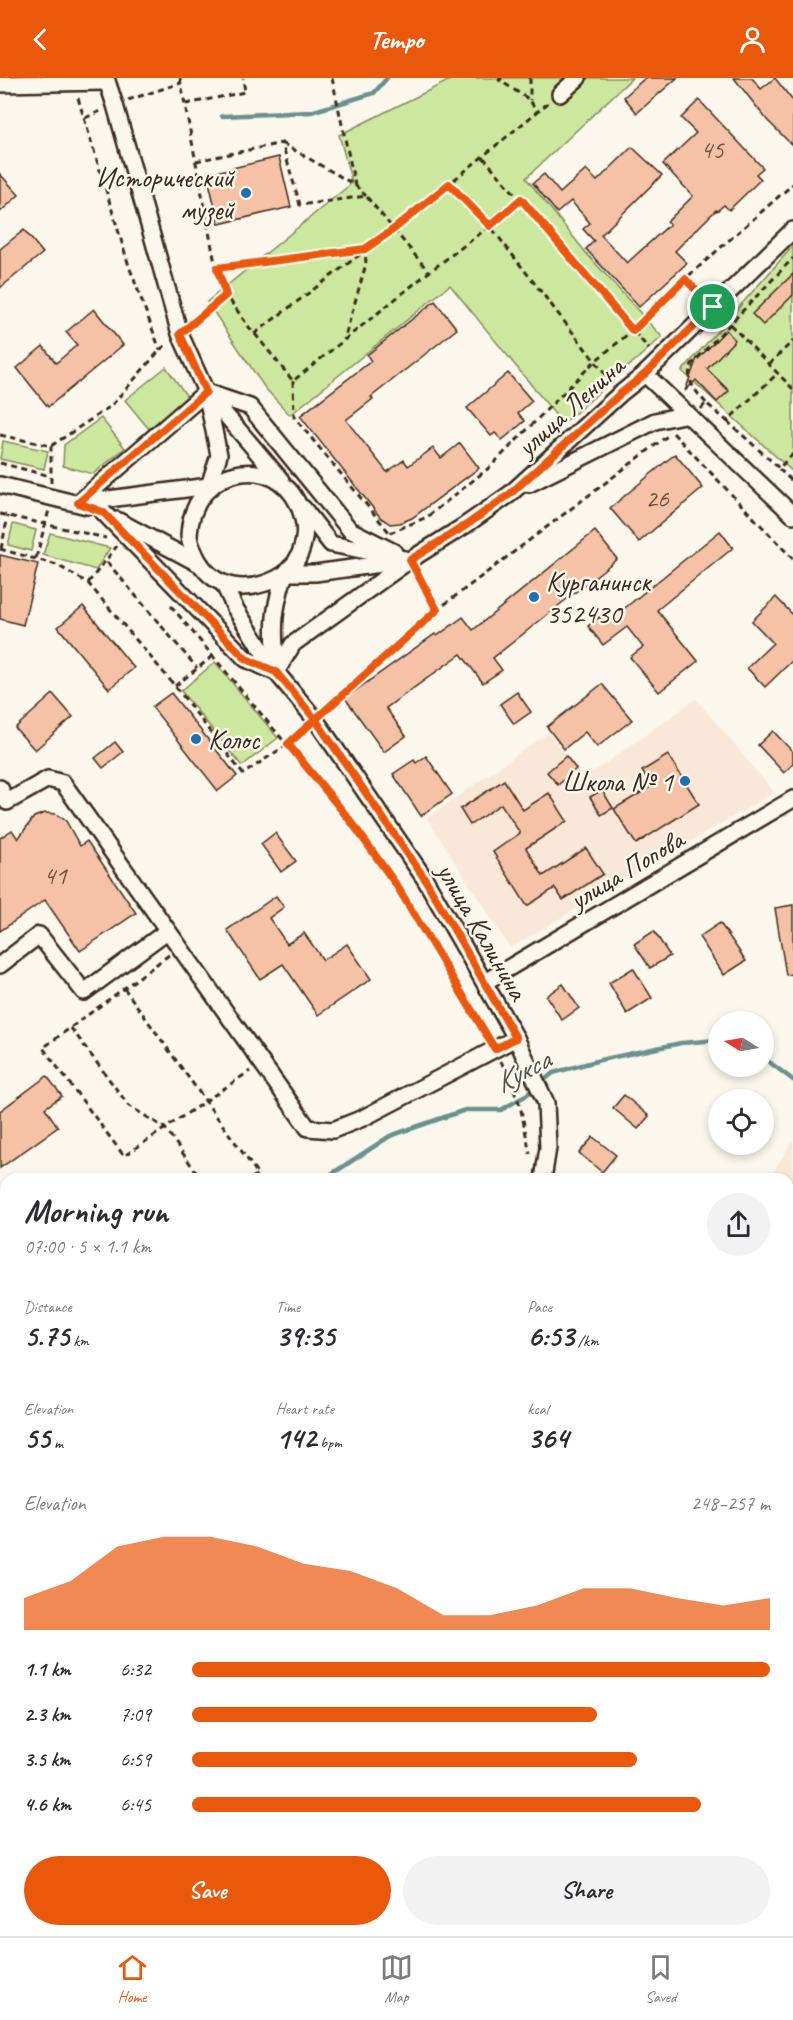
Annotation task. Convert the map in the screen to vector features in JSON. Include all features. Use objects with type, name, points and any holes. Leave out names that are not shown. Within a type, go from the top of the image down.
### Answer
[{"type":"street","points":[[560,94],[578,78]]},
{"type":"street","points":[[0,84],[52,80],[72,82],[106,80],[180,334],[206,392],[219,455],[209,486]]},
{"type":"street","name":"улица Ленина","points":[[276,672],[292,644],[410,560],[465,526],[510,494],[645,374],[793,230]]},
{"type":"street","points":[[645,374],[793,514]]},
{"type":"street","points":[[206,392],[331,544],[410,560]]},
{"type":"street","points":[[78,503],[206,392]]},
{"type":"street","points":[[206,392],[250,406],[350,530],[410,560]]},
{"type":"street","name":"улица Ленина","points":[[510,494],[655,421],[690,416]]},
{"type":"street","points":[[0,485],[78,503],[103,512],[201,565],[223,583],[239,587],[255,587],[272,582],[286,573],[295,562],[302,550],[305,536],[300,508],[293,495],[282,484],[268,476],[253,472],[237,473],[209,486],[197,501],[190,520],[189,539],[201,565]]},
{"type":"street","points":[[78,503],[209,486]]},
{"type":"street","name":"улица Калинина","points":[[103,512],[246,659],[276,672]]},
{"type":"street","name":"улица Ленина","points":[[286,573],[315,573],[410,560]]},
{"type":"street","points":[[276,672],[275,617],[286,573]]},
{"type":"street","name":"улица Калинина","points":[[223,583],[235,608],[276,672],[315,719],[425,879],[486,982],[532,1069],[546,1103],[548,1148],[544,1173]]},
{"type":"street","points":[[2,799],[48,779],[63,783],[308,1128],[333,1130],[363,1118],[516,1038]]},
{"type":"street","name":"улица Попова","points":[[486,982],[793,799]]},
{"type":"street","points":[[0,965],[39,935],[84,992],[168,931]]},
{"type":"path","points":[[186,104],[245,92],[243,78]]},
{"type":"path","points":[[332,78],[356,185]]},
{"type":"path","points":[[530,78],[530,100]]},
{"type":"path","points":[[499,79],[530,100],[537,111]]},
{"type":"path","points":[[85,118],[180,80],[217,268],[226,295],[254,334],[293,381],[294,417],[390,533],[427,517],[490,467],[595,361],[633,331],[685,279],[793,184]]},
{"type":"path","points":[[72,82],[129,266],[160,350]]},
{"type":"path","points":[[254,334],[394,229],[560,94]]},
{"type":"path","points":[[196,161],[282,143],[356,185],[429,272]]},
{"type":"path","points":[[282,143],[300,205],[366,196]]},
{"type":"path","points":[[483,157],[659,359]]},
{"type":"path","points":[[449,184],[490,226],[620,394]]},
{"type":"path","points":[[293,381],[521,199]]},
{"type":"path","points":[[217,268],[365,249]]},
{"type":"path","points":[[343,342],[366,264],[365,249]]},
{"type":"path","points":[[793,258],[729,323],[688,370],[691,384],[706,403],[793,482]]},
{"type":"path","points":[[685,279],[793,389]]},
{"type":"path","points":[[0,435],[51,446],[111,406],[160,350],[226,295]]},
{"type":"path","points":[[769,363],[793,340]]},
{"type":"path","points":[[727,421],[778,373]]},
{"type":"path","points":[[690,416],[706,403]]},
{"type":"path","points":[[8,516],[0,549],[57,565],[88,583],[175,686],[243,774],[288,744],[437,610],[673,433],[793,559]]},
{"type":"path","points":[[779,468],[793,454]]},
{"type":"path","points":[[0,463],[51,476]]},
{"type":"path","points":[[0,514],[46,526],[110,538]]},
{"type":"path","points":[[36,558],[46,526]]},
{"type":"path","points":[[88,583],[120,541]]},
{"type":"path","points":[[410,560],[437,610]]},
{"type":"path","points":[[106,561],[197,668]]},
{"type":"path","points":[[170,604],[353,824],[397,886],[495,1049],[520,1105],[531,1162]]},
{"type":"path","points":[[175,686],[213,656]]},
{"type":"path","points":[[179,948],[43,1048],[124,1156],[261,1064]]},
{"type":"path","points":[[124,988],[257,1173]]},
{"type":"path","points":[[71,1028],[129,1106],[165,1128],[197,1173]]},
{"type":"shaded area","points":[[696,699],[774,792],[510,948],[427,818],[548,733],[583,775],[598,769]]},
{"type":"shaded area","points":[[793,1140],[793,1173],[773,1173]]},
{"type":"green space","points":[[454,78],[632,78],[526,178],[587,254],[662,337],[563,424],[450,285],[290,415],[265,388],[207,302],[352,183],[339,135]]},
{"type":"green space","points":[[793,246],[793,472],[682,371]]},
{"type":"green space","points":[[166,367],[189,399],[149,429],[125,400]]},
{"type":"green space","points":[[101,418],[125,448],[93,474],[63,466],[64,445]]},
{"type":"green space","points":[[3,441],[48,451],[44,469],[0,459]]},
{"type":"green space","points":[[13,524],[36,530],[31,551],[8,545]]},
{"type":"green space","points":[[50,533],[110,548],[96,570],[43,555]]},
{"type":"green space","points":[[215,662],[278,738],[242,766],[181,691]]},
{"type":"building","points":[[645,78],[677,78],[637,113],[624,97]]},
{"type":"building","points":[[734,78],[752,78],[761,89],[775,78],[793,101],[793,146],[767,120]]},
{"type":"building","points":[[699,100],[763,168],[756,174],[761,179],[729,210],[724,205],[716,210],[675,251],[687,263],[639,307],[586,249],[594,241],[583,229],[590,223],[571,201],[557,213],[533,183],[544,174],[560,193],[586,170],[597,181],[632,147],[662,175],[601,235],[627,263],[670,224],[667,222],[693,196],[663,164],[696,133],[681,118]]},
{"type":"building","points":[[279,157],[291,207],[219,224],[207,174]]},
{"type":"building","points":[[0,174],[19,195],[0,212]]},
{"type":"building","points":[[24,230],[43,253],[0,288],[0,249]]},
{"type":"building","points":[[793,274],[793,295],[763,325],[752,314]]},
{"type":"building","points":[[435,301],[457,329],[371,397],[373,399],[346,420],[387,472],[404,460],[408,466],[433,448],[441,458],[460,443],[479,468],[412,518],[390,524],[380,517],[300,416],[371,361],[367,355]]},
{"type":"building","points":[[94,309],[123,345],[48,407],[17,368],[43,346],[56,363],[77,345],[66,332]]},
{"type":"building","points":[[726,330],[735,340],[707,369],[729,391],[717,402],[696,380],[685,391],[697,358]]},
{"type":"building","points":[[508,373],[532,401],[518,413],[525,421],[502,440],[495,433],[491,436],[467,408]]},
{"type":"building","points":[[675,454],[703,488],[639,542],[610,508]]},
{"type":"building","points":[[595,531],[617,559],[493,658],[502,670],[483,683],[461,654],[386,708],[406,736],[384,752],[345,698],[435,634],[437,636],[463,617],[473,630]]},
{"type":"building","points":[[720,531],[733,548],[657,610],[698,661],[659,692],[630,657],[643,647],[627,627],[603,645],[588,626],[599,617],[605,624]]},
{"type":"building","points":[[0,555],[38,564],[23,625],[0,619]]},
{"type":"building","points":[[776,597],[793,615],[793,660],[765,687],[747,668],[773,643],[752,621]]},
{"type":"building","points":[[83,606],[134,668],[109,689],[58,627]]},
{"type":"building","points":[[602,684],[632,720],[597,747],[585,732],[564,749],[547,727]]},
{"type":"building","points":[[517,692],[531,712],[514,724],[500,704]]},
{"type":"building","points":[[171,693],[237,776],[218,791],[152,707]]},
{"type":"building","points":[[53,694],[73,717],[35,750],[15,728]]},
{"type":"building","points":[[773,731],[793,752],[793,764],[784,773],[758,745]]},
{"type":"building","points":[[115,742],[123,752],[103,768],[95,758]]},
{"type":"building","points":[[668,755],[699,804],[636,844],[614,809],[652,786],[642,771]]},
{"type":"building","points":[[426,756],[452,794],[421,816],[393,774],[414,760],[416,763]]},
{"type":"building","points":[[566,756],[576,769],[558,785],[547,772]]},
{"type":"building","points":[[504,780],[523,810],[549,793],[567,821],[526,848],[543,876],[586,848],[603,874],[563,900],[555,888],[527,906],[493,852],[520,833],[501,804],[470,825],[460,809]]},
{"type":"building","points":[[602,790],[613,808],[601,815],[590,797]]},
{"type":"building","points":[[45,813],[56,814],[66,821],[80,846],[87,841],[136,913],[80,951],[45,900],[0,931],[0,838],[12,830],[18,839],[34,817]]},
{"type":"building","points":[[275,833],[296,861],[281,872],[261,844]]},
{"type":"building","points":[[276,896],[284,907],[269,918],[287,944],[304,933],[323,960],[347,944],[371,979],[318,1015],[283,964],[260,979],[227,930]]},
{"type":"building","points":[[793,905],[793,974],[786,975],[775,908]]},
{"type":"building","points":[[720,923],[746,961],[724,975],[699,937]]},
{"type":"building","points":[[654,931],[670,956],[650,968],[634,944]]},
{"type":"building","points":[[633,968],[652,998],[627,1014],[609,983]]},
{"type":"building","points":[[563,984],[579,1008],[562,1020],[546,996]]},
{"type":"building","points":[[47,1076],[62,1096],[45,1108],[58,1127],[0,1168],[0,1111]]},
{"type":"building","points":[[624,1095],[649,1116],[638,1129],[613,1108]]},
{"type":"building","points":[[593,1137],[616,1155],[602,1172],[579,1153]]},
{"type":"waterway","name":"Кукса","points":[[222,116],[311,112],[374,93],[387,78]]},
{"type":"waterway","name":"Кукса","points":[[333,1173],[390,1136],[465,1110],[501,1110],[525,1096],[553,1073],[600,1060],[681,1043],[708,1041]]},
{"type":"waterway","name":"Кукса","points":[[774,1066],[793,1080]]},
{"type":"place","name":"Исторический музей","points":[[246,193]]},
{"type":"place","name":"Курганинск 352430","points":[[534,597]]},
{"type":"place","name":"Колос","points":[[196,739]]},
{"type":"place","name":"Школа № 1","points":[[685,781]]},
{"type":"route","points":[[713,307],[645,374],[510,494],[465,526],[410,560],[437,610],[315,719],[288,744],[353,824],[397,886],[495,1049],[516,1038],[486,982],[425,879],[315,719],[276,672],[246,659],[103,512],[78,503],[206,392],[180,334],[226,295],[217,268],[365,249],[394,229],[449,184],[490,226],[521,199],[633,331],[685,279],[713,307]]}]
